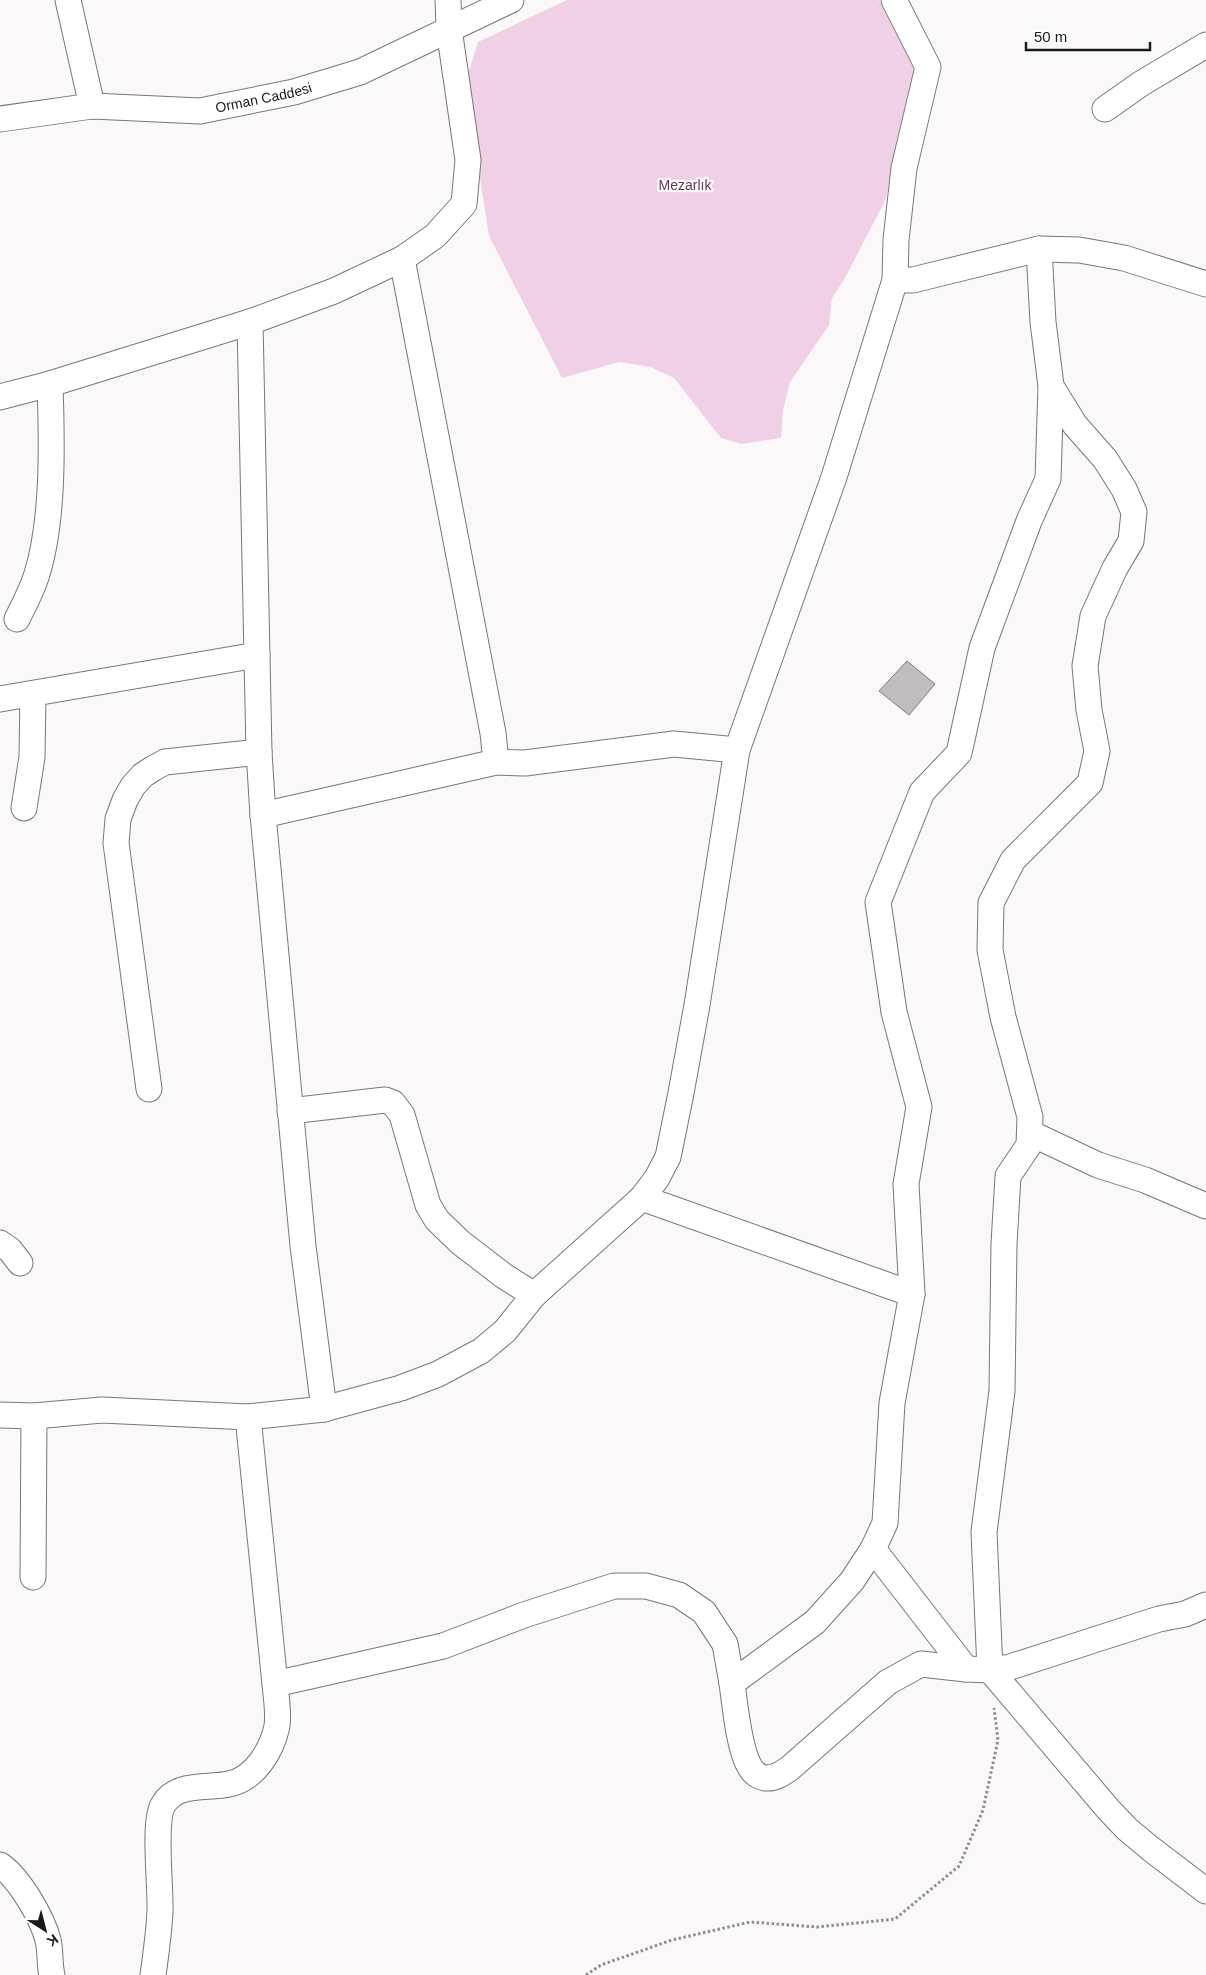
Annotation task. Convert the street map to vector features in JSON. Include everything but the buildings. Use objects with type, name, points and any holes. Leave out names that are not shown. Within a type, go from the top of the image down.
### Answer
[{"type":"street","points":[[68,0],[92,106]]},
{"type":"street","points":[[0,396],[50,384],[250,322],[334,291],[402,259],[434,236],[464,204],[468,160],[449,29],[448,0]]},
{"type":"street","name":"Orman Caddesi","points":[[0,119],[92,106],[200,111],[294,92],[360,72],[511,0]]},
{"type":"street","points":[[0,1415],[34,1416],[102,1410],[248,1417],[324,1409],[401,1388],[438,1374],[481,1351],[505,1331],[534,1295],[642,1198],[657,1178],[668,1157],[698,1004],[737,750],[834,478],[895,280],[896,240],[904,168],[928,67],[894,0]]},
{"type":"street","points":[[1105,109],[1142,83],[1206,45]]},
{"type":"street","points":[[895,280],[913,280],[1039,248],[1079,250],[1124,258],[1206,284]]},
{"type":"street","points":[[732,1683],[815,1622],[852,1581],[873,1549],[885,1523],[892,1402],[912,1294],[906,1184],[919,1107],[894,1012],[878,902],[922,792],[959,753],[982,648],[1029,521],[1048,479],[1051,386],[1043,322],[1039,248]]},
{"type":"street","points":[[402,259],[493,733],[496,762]]},
{"type":"street","points":[[250,322],[259,752],[263,815],[303,1246],[324,1409]]},
{"type":"street","points":[[17,619],[36,578],[43,549],[50,471],[50,384]]},
{"type":"street","points":[[978,1670],[984,1532],[1002,1391],[1004,1244],[1008,1176],[1029,1145],[1030,1133],[1030,1117],[1003,1017],[990,950],[991,903],[1013,860],[1090,782],[1097,751],[1089,710],[1085,666],[1094,616],[1115,568],[1131,541],[1134,512],[1124,489],[1105,460],[1075,425],[1051,386]]},
{"type":"street","points":[[0,699],[257,655]]},
{"type":"street","points":[[24,808],[32,757],[33,694]]},
{"type":"street","points":[[263,815],[496,762],[525,763],[674,744],[737,750]]},
{"type":"street","points":[[149,1088],[116,843],[118,818],[133,786],[143,775],[165,762],[259,752]]},
{"type":"street","points":[[290,1111],[385,1100],[393,1103],[402,1115],[428,1205],[436,1220],[475,1254],[504,1276],[534,1295]]},
{"type":"street","points":[[1030,1133],[1098,1165],[1145,1180],[1206,1206]]},
{"type":"street","points":[[642,1198],[912,1294]]},
{"type":"street","points":[[0,1243],[10,1250],[20,1263]]},
{"type":"street","points":[[33,1576],[34,1416]]},
{"type":"street","points":[[153,1975],[160,1910],[159,1812],[169,1797],[176,1792],[186,1788],[230,1784],[247,1775],[260,1763],[273,1739],[277,1724],[275,1684],[248,1417]]},
{"type":"street","points":[[873,1549],[978,1670],[1127,1829],[1206,1891]]},
{"type":"street","points":[[275,1684],[443,1646],[524,1615],[614,1586],[646,1586],[678,1595],[704,1612],[725,1644],[741,1739],[749,1767],[757,1776],[766,1778],[776,1776],[790,1768],[888,1682],[921,1664],[978,1670],[1010,1667],[1159,1620],[1185,1614],[1206,1605]]},
{"type":"street","points":[[0,1865],[12,1875],[43,1924],[50,1949],[52,1975]]},
{"type":"path","points":[[586,1975],[601,1965],[672,1940],[750,1922],[816,1927],[895,1919],[959,1866],[984,1810],[998,1740],[994,1705]]},
{"type":"green space","name":"Mezarlık","points":[[567,0],[879,0],[914,69],[896,143],[886,199],[845,278],[832,298],[829,325],[790,382],[783,410],[781,438],[741,444],[721,438],[674,378],[651,367],[619,362],[562,378],[489,236],[479,172],[468,74],[478,42]]}]
